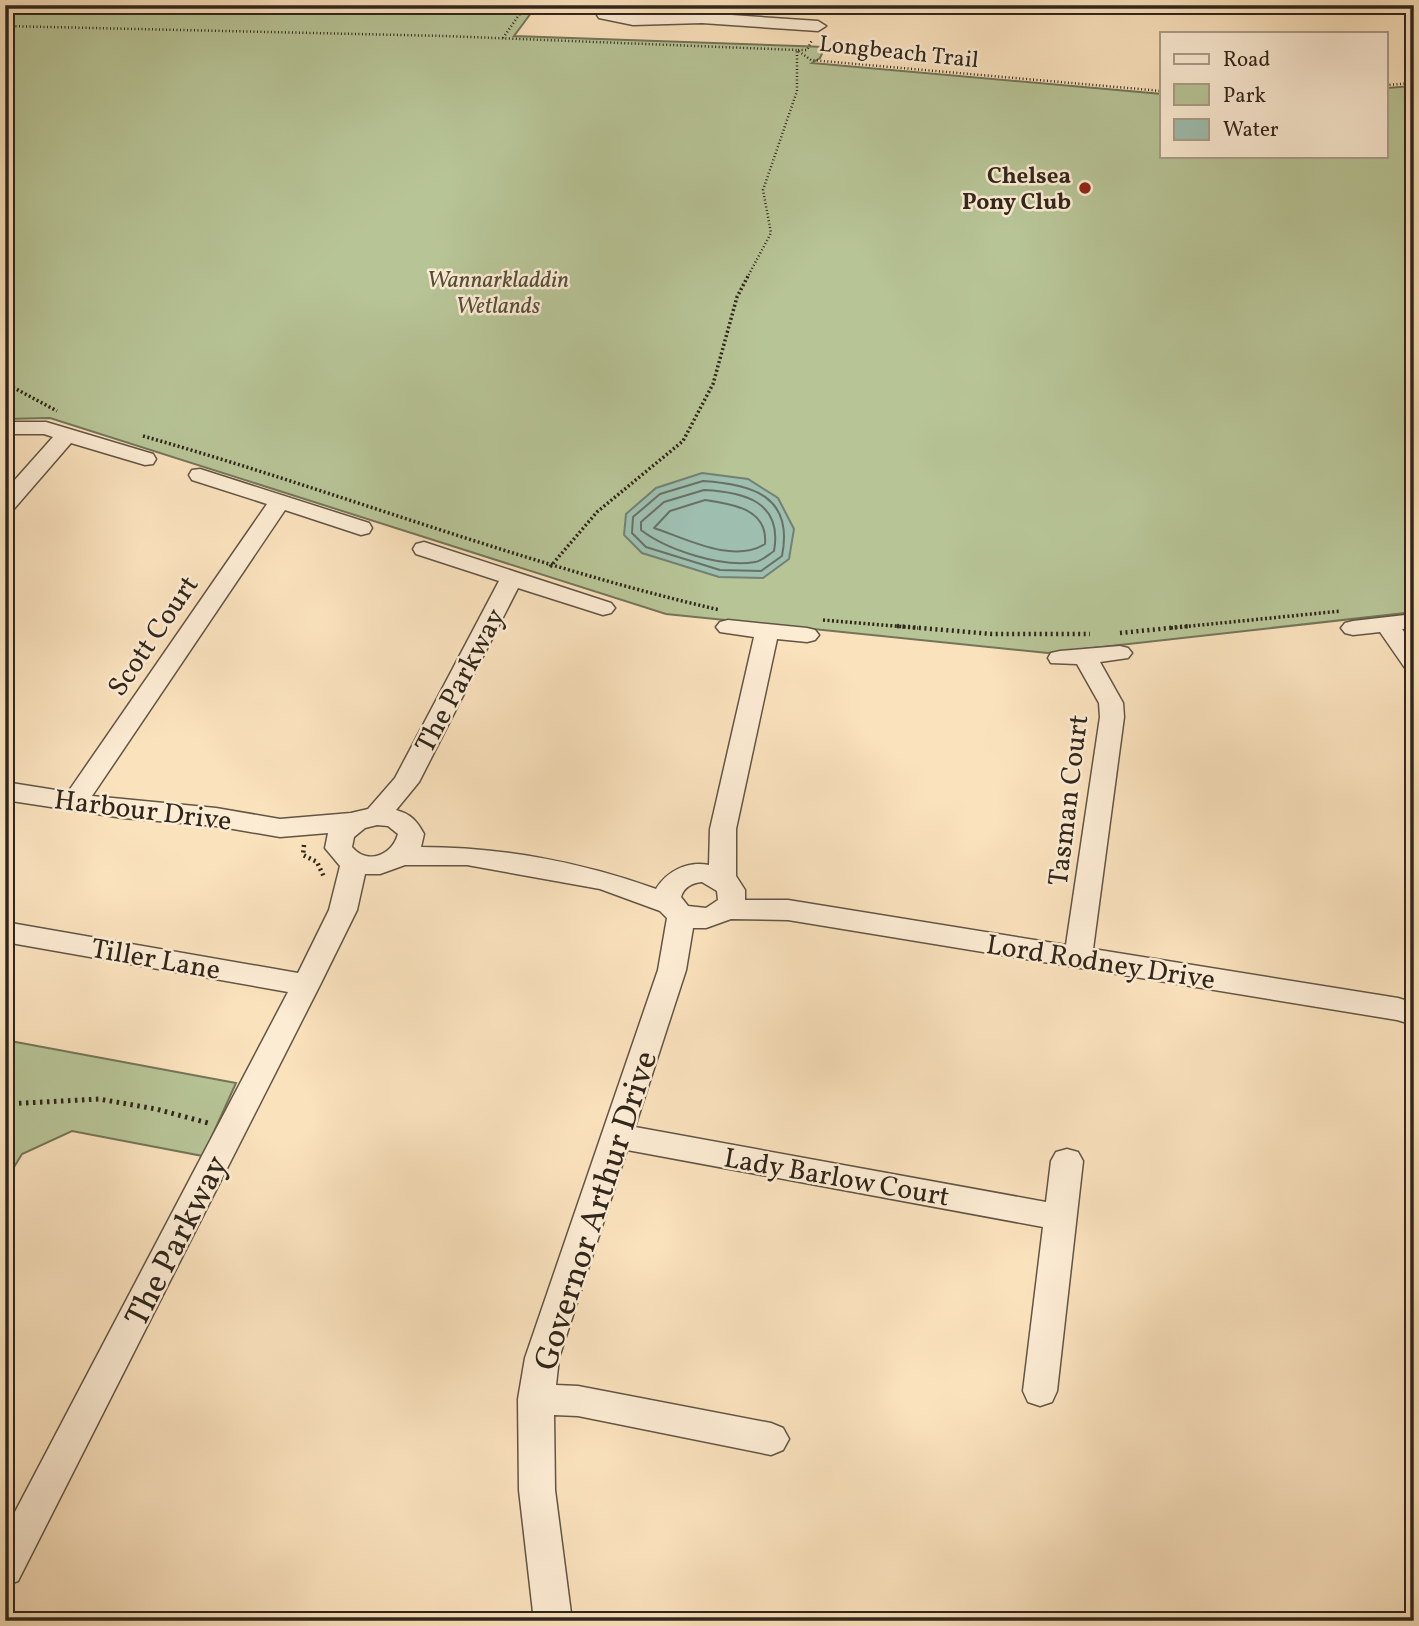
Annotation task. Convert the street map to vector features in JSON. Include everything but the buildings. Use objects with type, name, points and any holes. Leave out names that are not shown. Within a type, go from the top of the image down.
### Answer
[{"type":"street","points":[[604,5],[601,10],[604,15],[625,19],[692,18],[818,27]]},
{"type":"street","points":[[1393,5],[1414,7]]},
{"type":"street","points":[[5,505],[66,424]]},
{"type":"street","points":[[5,428],[41,428],[66,424],[145,459]]},
{"type":"street","points":[[200,475],[361,528]]},
{"type":"street","name":"Scott Court","points":[[74,802],[279,502]]},
{"type":"street","name":"The Parkway","points":[[424,549],[603,608]]},
{"type":"street","name":"The Parkway","points":[[5,1569],[306,985],[347,858],[338,840],[341,832],[366,819],[406,782],[512,579]]},
{"type":"street","points":[[724,618],[767,631],[812,627]]},
{"type":"street","points":[[1348,619],[1387,625],[1414,621]]},
{"type":"street","points":[[1387,625],[1414,663]]},
{"type":"street","points":[[347,858],[399,844],[680,893],[700,919],[723,899],[723,829],[767,631]]},
{"type":"street","points":[[1079,649],[1119,643]]},
{"type":"street","name":"Tasman Court","points":[[1078,957],[1112,717],[1111,704],[1079,649]]},
{"type":"street","name":"The Parkway","points":[[335,899],[399,844],[406,782]]},
{"type":"street","name":"Harbour Drive","points":[[5,791],[123,809],[216,817],[280,828],[347,858]]},
{"type":"street","points":[[366,819],[399,844]]},
{"type":"street","name":"Harbour Drive","points":[[280,828],[366,819]]},
{"type":"street","points":[[680,893],[723,829]]},
{"type":"street","points":[[680,893],[702,873],[723,899]]},
{"type":"street","name":"Governor Arthur Drive","points":[[553,1621],[535,1480],[536,1399],[542,1358],[672,970],[680,893]]},
{"type":"street","name":"Lord Rodney Drive","points":[[723,899],[1414,1014]]},
{"type":"street","name":"Governor Arthur Drive","points":[[672,970],[723,899]]},
{"type":"street","name":"Tiller Lane","points":[[5,932],[306,985]]},
{"type":"street","name":"Lady Barlow Court","points":[[615,1136],[1060,1217]]},
{"type":"street","points":[[1040,1391],[1068,1161]]},
{"type":"street","points":[[536,1399],[578,1401],[771,1439]]},
{"type":"path","points":[[503,38],[526,5]]},
{"type":"path","name":"Longbeach Trail","points":[[5,26],[503,38],[797,50],[811,60],[1160,91]]},
{"type":"path","points":[[553,566],[597,512],[683,441],[713,384],[737,297],[771,233],[764,190],[797,91],[797,50],[807,50],[818,27]]},
{"type":"path","points":[[1388,85],[1414,83]]},
{"type":"path","points":[[5,383],[66,424]]},
{"type":"path","points":[[141,435],[724,618]]},
{"type":"path","points":[[1119,643],[1348,619]]},
{"type":"path","points":[[812,627],[992,634],[1079,649]]},
{"type":"path","points":[[303,846],[303,855],[321,867],[335,899]]},
{"type":"path","points":[[5,1104],[99,1099],[156,1109],[232,1130]]},
{"type":"green space","name":"Wannarkladdin Wetlands","points":[[5,5],[537,5],[514,36],[825,47],[820,58],[812,63],[1160,94],[1160,158],[1388,158],[1388,88],[1414,86],[1414,612],[1048,653],[666,614],[50,418],[5,419]]},
{"type":"green space","points":[[5,1040],[236,1083],[203,1156],[72,1131],[22,1154],[5,1182]]},
{"type":"water","points":[[702,473],[748,479],[778,498],[794,529],[789,559],[763,578],[719,577],[642,553],[624,535],[626,514],[656,488]]},
{"type":"place","name":"Chelsea Pony Club","points":[[1085,188]]}]
